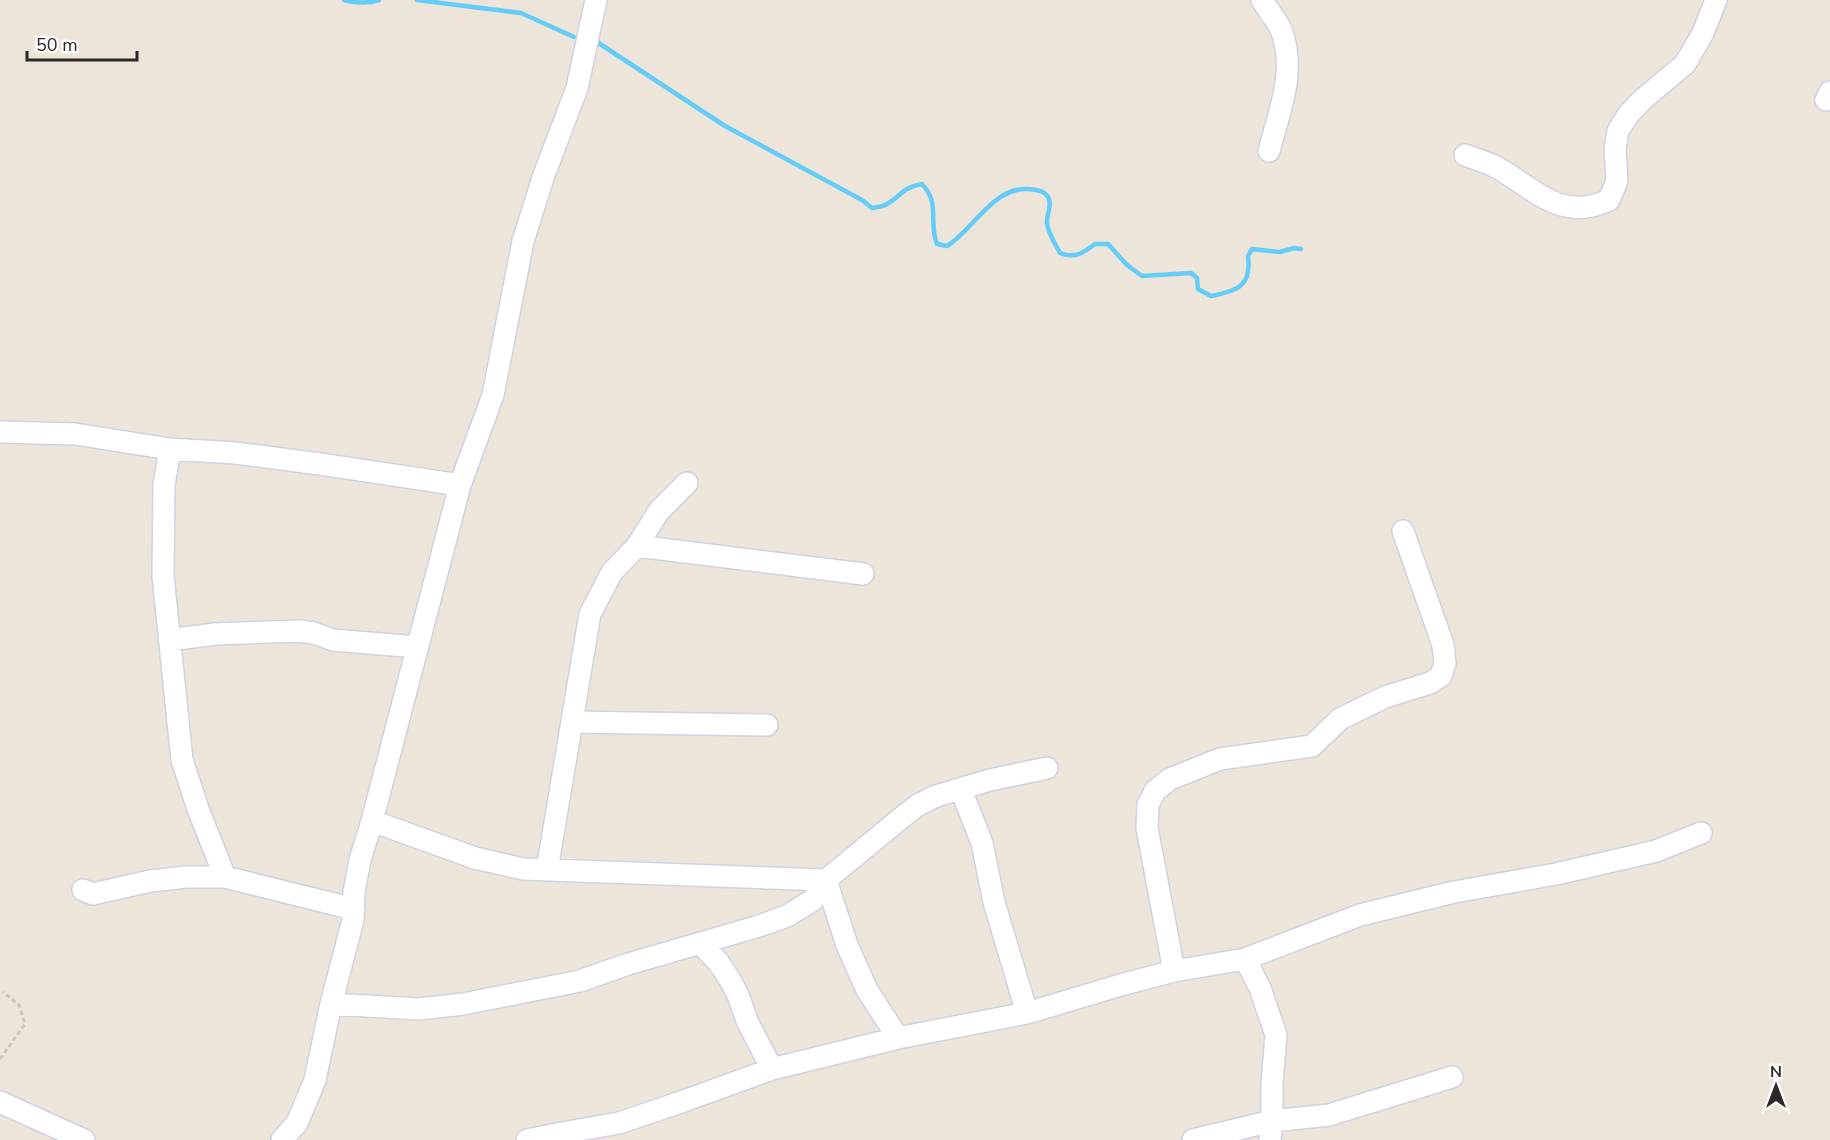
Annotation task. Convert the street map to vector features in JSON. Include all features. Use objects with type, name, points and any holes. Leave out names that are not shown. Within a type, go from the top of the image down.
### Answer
[{"type":"street","points":[[282,1140],[299,1132],[315,1080],[331,1004],[353,920],[354,892],[360,860],[460,485],[493,395],[524,241],[544,175],[578,88],[596,0]]},
{"type":"street","points":[[1262,0],[1281,31],[1288,70],[1287,86],[1269,152]]},
{"type":"street","points":[[1465,155],[1497,168],[1541,196],[1564,207],[1579,209],[1595,207],[1609,200],[1617,181],[1615,149],[1618,132],[1628,115],[1642,100],[1685,64],[1703,33],[1716,0]]},
{"type":"street","points":[[0,432],[75,434],[171,449],[235,453],[460,485]]},
{"type":"street","points":[[171,449],[164,496],[163,576],[182,760],[198,809],[225,877]]},
{"type":"street","points":[[547,870],[590,614],[612,572],[637,546],[659,511],[687,483]]},
{"type":"street","points":[[1174,971],[1147,828],[1148,805],[1155,791],[1170,779],[1220,759],[1312,746],[1340,719],[1385,697],[1430,683],[1441,676],[1445,663],[1443,645],[1403,531]]},
{"type":"street","points":[[637,546],[863,574]]},
{"type":"street","points":[[169,640],[214,634],[299,631],[314,633],[333,640],[417,647]]},
{"type":"street","points":[[572,722],[767,725]]},
{"type":"street","points":[[331,1004],[419,1009],[463,1004],[580,981],[787,916],[813,900],[826,880],[918,806],[936,796],[1019,773],[1047,768]]},
{"type":"street","points":[[961,790],[982,843],[994,902],[1027,1013]]},
{"type":"street","points":[[372,821],[475,858],[523,869],[826,880]]},
{"type":"street","points":[[527,1140],[565,1137],[619,1123],[772,1069],[898,1038],[1027,1013],[1174,971],[1245,959],[1359,915],[1454,892],[1556,874],[1656,851],[1701,833]]},
{"type":"street","points":[[83,890],[93,894],[122,886],[168,879],[225,877],[354,909]]},
{"type":"street","points":[[826,880],[847,945],[867,990],[898,1038]]},
{"type":"street","points":[[700,943],[719,963],[730,980],[748,1023],[772,1069]]},
{"type":"street","points":[[1245,959],[1260,988],[1276,1035],[1271,1131]]},
{"type":"street","points":[[1193,1140],[1271,1131],[1452,1077]]},
{"type":"street","points":[[0,1102],[79,1139]]},
{"type":"path","points":[[0,1059],[25,1024],[19,1005],[3,992]]},
{"type":"waterway","points":[[344,0],[362,3],[379,0]]},
{"type":"waterway","points":[[417,0],[521,13],[574,37]]},
{"type":"waterway","points":[[597,42],[725,126],[862,200],[872,208],[885,205],[906,190],[922,184],[928,191],[933,206],[937,244],[947,246],[997,199],[1009,192],[1022,189],[1040,191],[1048,197],[1050,204],[1048,227],[1060,253],[1075,255],[1095,244],[1108,244],[1127,265],[1142,276],[1191,273],[1197,278],[1198,289],[1211,296],[1235,289],[1245,281],[1249,266],[1248,256],[1252,249],[1280,252],[1294,248],[1301,249]]}]
